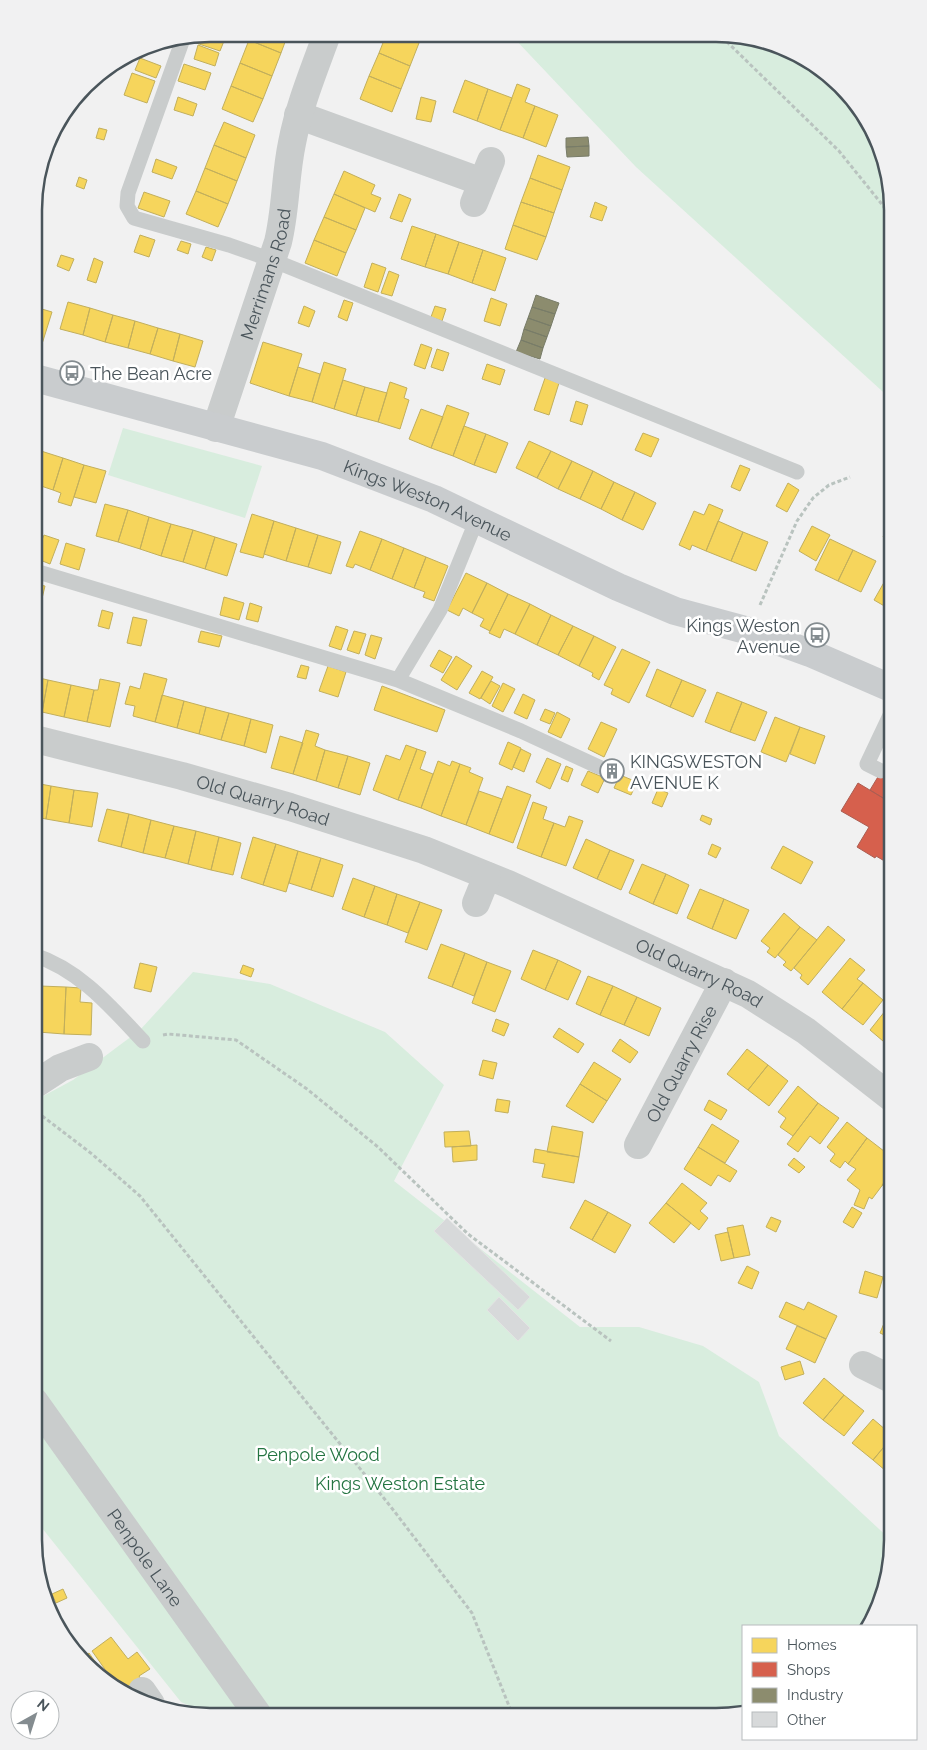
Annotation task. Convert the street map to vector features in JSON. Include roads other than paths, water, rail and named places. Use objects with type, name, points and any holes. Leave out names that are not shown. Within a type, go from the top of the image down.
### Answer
[{"type":"street","name":"Merrimans Road","points":[[216,428],[282,226],[291,144],[298,115],[324,43]]},
{"type":"street","points":[[298,115],[483,182]]},
{"type":"street","name":"Kings Weston Avenue","points":[[42,380],[322,456],[434,498],[618,587],[676,611],[749,631],[810,653],[884,685]]},
{"type":"street","name":"Old Quarry Road","points":[[42,741],[182,776],[290,807],[424,850],[487,876],[724,982],[776,1010],[806,1030],[884,1092]]},
{"type":"street","points":[[476,903],[487,876]]},
{"type":"street","name":"Old Quarry Rise","points":[[638,1145],[724,982]]},
{"type":"street","points":[[42,1079],[60,1068],[89,1057]]},
{"type":"street","points":[[862,1365],[884,1376]]},
{"type":"street","name":"Penpole Lane","points":[[42,1412],[253,1708]]},
{"type":"lane","points":[[181,46],[128,193],[126,201],[128,210],[134,218],[272,260],[797,472]]},
{"type":"lane","points":[[398,680],[440,610],[477,520]]},
{"type":"lane","points":[[42,573],[398,680],[521,731],[599,768]]},
{"type":"lane","points":[[881,772],[866,764],[884,727]]},
{"type":"lane","points":[[42,958],[52,961],[86,984],[143,1041]]},
{"type":"place","name":"The Bean Acre","points":[[72,373]]},
{"type":"place","name":"Kings Weston Avenue","points":[[817,635]]},
{"type":"place","name":"KINGSWESTON AVENUE K","points":[[612,771]]},
{"type":"park label","name":"Penpole Wood","points":[[318,1454]]},
{"type":"park label","name":"Kings Weston Estate","points":[[400,1483]]}]
